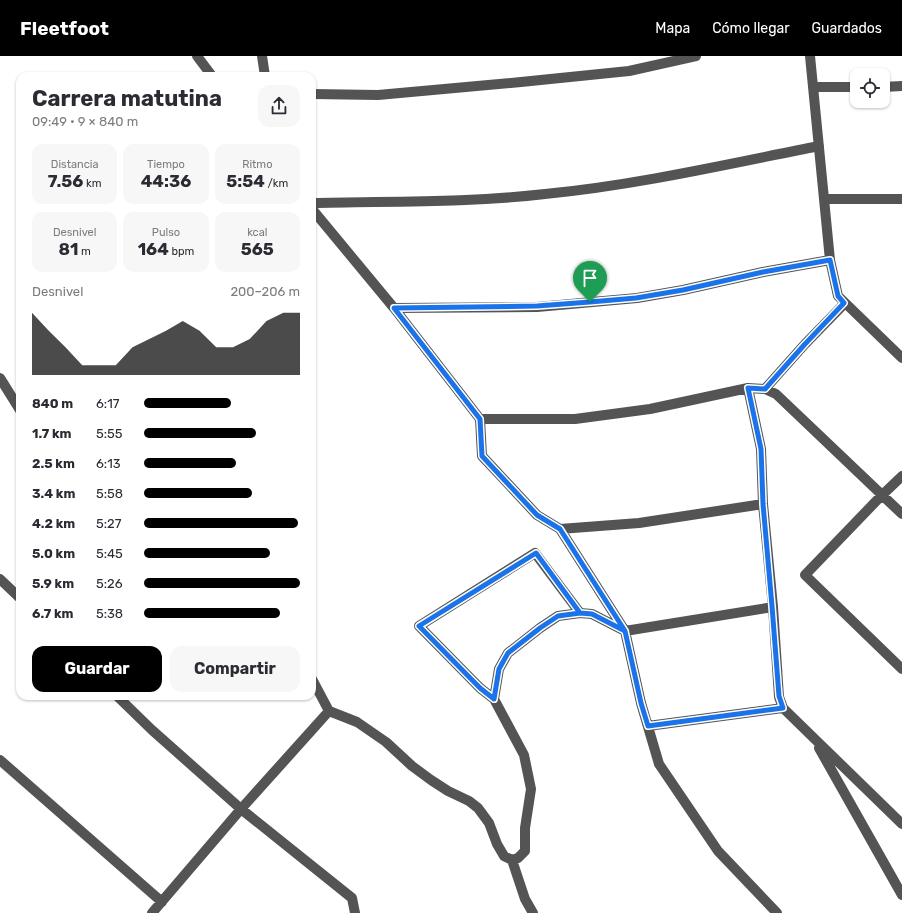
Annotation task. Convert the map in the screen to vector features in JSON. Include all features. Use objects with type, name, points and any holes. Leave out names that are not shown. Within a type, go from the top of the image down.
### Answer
[{"type":"street","points":[[197,56],[209,72]]},
{"type":"street","points":[[262,56],[264,72]]},
{"type":"street","points":[[316,94],[378,95],[521,82],[629,70],[696,56]]},
{"type":"street","points":[[810,56],[830,260],[838,296],[902,358]]},
{"type":"street","points":[[890,86],[902,86]]},
{"type":"street","points":[[813,87],[850,87]]},
{"type":"street","points":[[316,203],[487,199],[544,194],[613,186],[818,146]]},
{"type":"street","points":[[824,199],[900,201]]},
{"type":"street","points":[[316,214],[394,308],[480,419],[482,456],[537,515],[560,529],[625,631],[641,703],[659,764],[718,850],[777,913]]},
{"type":"street","points":[[394,308],[537,306],[636,298],[830,260]]},
{"type":"street","points":[[765,389],[844,303]]},
{"type":"street","points":[[0,378],[16,404]]},
{"type":"street","points":[[480,419],[575,419],[650,409],[748,388],[765,389],[776,394],[902,514]]},
{"type":"street","points":[[748,388],[761,449],[763,504],[779,696],[783,708],[902,824]]},
{"type":"street","points":[[902,476],[805,574],[902,669]]},
{"type":"street","points":[[560,529],[639,523],[763,504]]},
{"type":"street","points":[[316,686],[330,711],[357,722],[386,742],[412,766],[431,780],[448,791],[469,801],[478,808],[489,823],[497,844],[504,856],[512,860],[518,858],[525,851],[525,828],[531,789],[524,755],[494,699],[480,688],[419,626],[536,553],[580,613]]},
{"type":"street","points":[[0,579],[16,594]]},
{"type":"street","points":[[494,699],[499,669],[508,653],[558,616],[580,613],[592,614],[625,631],[772,606]]},
{"type":"street","points":[[121,700],[152,730],[242,809],[352,898],[356,913]]},
{"type":"street","points":[[648,726],[783,708]]},
{"type":"street","points":[[152,913],[242,809],[330,711]]},
{"type":"street","points":[[812,736],[902,895]]},
{"type":"street","points":[[0,760],[162,902]]},
{"type":"street","points":[[512,860],[525,899],[533,913]]},
{"type":"route","points":[[590,302],[537,306],[394,308],[480,419],[482,456],[537,515],[560,529],[625,631],[592,614],[580,613],[558,616],[508,653],[499,669],[494,699],[480,688],[419,626],[536,553],[580,613],[592,614],[625,631],[641,703],[648,726],[783,708],[779,696],[763,504],[761,449],[748,388],[765,389],[844,303],[838,296],[830,260],[763,272],[683,290],[636,298],[590,302]]}]
